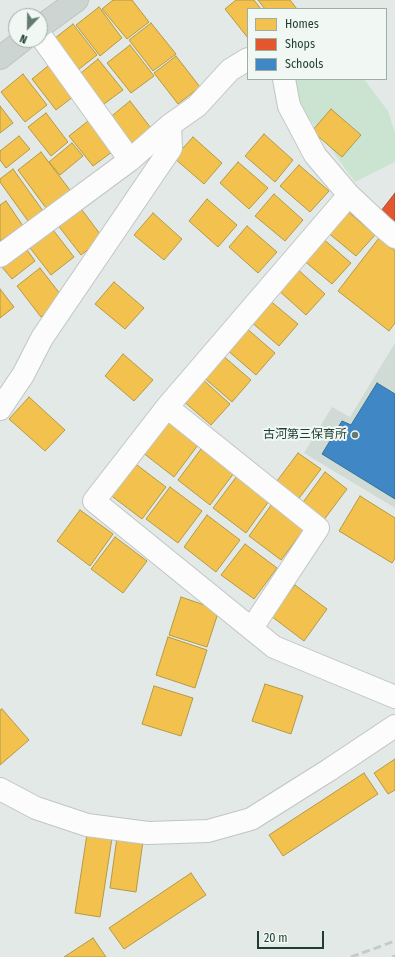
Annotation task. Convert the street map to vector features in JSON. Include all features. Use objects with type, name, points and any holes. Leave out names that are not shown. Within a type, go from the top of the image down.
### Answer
[{"type":"main road","points":[[48,21],[77,0]]},
{"type":"main road","points":[[0,58],[13,48]]},
{"type":"street","points":[[48,46],[130,160]]},
{"type":"street","points":[[0,256],[130,160],[170,125],[197,106],[230,70],[247,60]]},
{"type":"street","points":[[284,80],[289,106],[315,156],[349,195],[395,237]]},
{"type":"street","points":[[0,409],[23,375],[42,338],[171,148],[170,125]]},
{"type":"street","points":[[349,195],[167,406],[94,501],[274,647],[395,697]]},
{"type":"street","points":[[167,406],[318,528],[252,628]]},
{"type":"street","points":[[0,789],[36,808],[87,825],[148,833],[208,831],[251,819],[395,726]]},
{"type":"shaded area","name":"古河第三保育所","points":[[395,343],[395,508],[304,453],[332,407],[350,417]]},
{"type":"green space","points":[[293,80],[365,80],[388,111],[395,133],[395,162],[355,182],[297,102]]},
{"type":"building: Homes","points":[[113,0],[132,0],[149,22],[127,39],[102,9]]},
{"type":"building: Homes","points":[[236,0],[254,0],[260,8],[247,8],[247,37],[225,9]]},
{"type":"building: Homes","points":[[258,0],[290,0],[296,8],[264,8]]},
{"type":"building: Homes","points":[[99,7],[122,38],[100,56],[76,25]]},
{"type":"building: Homes","points":[[151,23],[176,54],[153,71],[129,40]]},
{"type":"building: Homes","points":[[73,24],[97,55],[74,73],[50,42]]},
{"type":"building: Homes","points":[[130,45],[154,76],[131,93],[107,63]]},
{"type":"building: Homes","points":[[176,56],[200,87],[178,104],[154,73]]},
{"type":"building: Homes","points":[[98,59],[123,90],[100,107],[76,77]]},
{"type":"building: Homes","points":[[54,61],[78,93],[56,110],[32,79]]},
{"type":"building: Homes","points":[[23,74],[47,105],[25,122],[1,92]]},
{"type":"building: Homes","points":[[130,101],[154,132],[131,150],[108,119]]},
{"type":"building: Homes","points":[[0,106],[13,123],[0,133]]},
{"type":"building: Homes","points":[[331,109],[361,135],[342,157],[312,131]]},
{"type":"building: Homes","points":[[46,113],[68,142],[51,156],[28,127]]},
{"type":"building: Homes","points":[[92,118],[116,149],[93,166],[69,136]]},
{"type":"building: Homes","points":[[264,134],[293,160],[275,182],[245,156]]},
{"type":"building: Homes","points":[[19,136],[30,149],[6,168],[0,160],[0,151]]},
{"type":"building: Homes","points":[[193,137],[222,163],[204,184],[174,158]]},
{"type":"building: Homes","points":[[72,143],[83,156],[60,175],[49,162]]},
{"type":"building: Homes","points":[[41,152],[73,194],[49,212],[18,170]]},
{"type":"building: Homes","points":[[238,162],[268,188],[249,209],[220,183]]},
{"type":"building: Homes","points":[[299,165],[329,191],[310,212],[280,186]]},
{"type":"building: Homes","points":[[13,169],[43,211],[28,221],[0,182],[0,179]]},
{"type":"building: Homes","points":[[274,194],[303,220],[285,241],[255,216]]},
{"type":"building: Homes","points":[[207,199],[237,225],[218,247],[189,221]]},
{"type":"building: Homes","points":[[6,201],[23,226],[0,241],[0,205]]},
{"type":"building: Homes","points":[[79,206],[103,238],[81,255],[57,224]]},
{"type":"building: Homes","points":[[345,209],[375,235],[356,256],[326,231]]},
{"type":"building: Homes","points":[[153,213],[182,239],[164,260],[134,235]]},
{"type":"building: Homes","points":[[50,226],[74,257],[51,275],[27,244]]},
{"type":"building: Homes","points":[[247,226],[277,252],[258,273],[229,247]]},
{"type":"building: Homes","points":[[321,237],[351,263],[332,284],[302,259]]},
{"type":"building: Homes","points":[[379,238],[395,251],[395,323],[389,331],[338,291]]},
{"type":"building: Homes","points":[[25,247],[35,261],[12,279],[1,266]]},
{"type":"building: Homes","points":[[295,267],[325,294],[306,315],[277,289]]},
{"type":"building: Homes","points":[[40,268],[64,299],[41,317],[17,286]]},
{"type":"building: Homes","points":[[114,282],[144,308],[125,329],[95,304]]},
{"type":"building: Homes","points":[[0,289],[14,307],[0,318]]},
{"type":"building: Homes","points":[[268,299],[298,324],[279,346],[250,321]]},
{"type":"building: Homes","points":[[245,327],[275,353],[256,375],[226,349]]},
{"type":"building: Homes","points":[[123,354],[153,380],[134,401],[105,376]]},
{"type":"building: Homes","points":[[221,354],[251,380],[232,402],[202,376]]},
{"type":"building: Homes","points":[[201,378],[230,404],[211,425],[182,400]]},
{"type":"building: Homes","points":[[29,397],[65,430],[45,451],[9,419]]},
{"type":"building: Homes","points":[[165,420],[198,445],[174,477],[142,452]]},
{"type":"building: Homes","points":[[201,449],[234,473],[210,505],[178,480]]},
{"type":"building: Homes","points":[[298,453],[321,469],[297,501],[274,485]]},
{"type":"building: Homes","points":[[133,462],[166,487],[142,519],[109,494]]},
{"type":"building: Homes","points":[[325,472],[347,489],[323,521],[301,505]]},
{"type":"building: Homes","points":[[237,476],[269,501],[246,533],[213,508]]},
{"type":"building: Homes","points":[[170,487],[202,511],[178,543],[146,519]]},
{"type":"building: Homes","points":[[360,496],[395,518],[395,558],[392,563],[339,531]]},
{"type":"building: Homes","points":[[272,504],[305,528],[281,560],[249,536]]},
{"type":"building: Homes","points":[[80,510],[113,534],[90,566],[57,541]]},
{"type":"building: Homes","points":[[207,515],[240,540],[216,572],[184,547]]},
{"type":"building: Homes","points":[[115,537],[147,561],[123,593],[91,569]]},
{"type":"building: Homes","points":[[245,544],[277,568],[254,599],[221,575]]},
{"type":"building: Homes","points":[[295,585],[327,609],[304,641],[271,616]]},
{"type":"building: Homes","points":[[181,597],[219,610],[207,647],[169,635]]},
{"type":"building: Homes","points":[[168,637],[207,650],[195,688],[156,675]]},
{"type":"building: Homes","points":[[265,684],[303,696],[291,734],[252,721]]},
{"type":"building: Homes","points":[[154,686],[193,698],[181,736],[142,724]]},
{"type":"building: Homes","points":[[2,709],[29,740],[0,765],[0,710]]},
{"type":"building: Homes","points":[[395,759],[395,790],[388,794],[374,773]]},
{"type":"building: Homes","points":[[364,773],[378,794],[283,856],[269,835]]},
{"type":"building: Homes","points":[[87,834],[112,838],[100,917],[75,913]]},
{"type":"building: Homes","points":[[117,837],[143,841],[136,892],[110,888]]},
{"type":"building: Homes","points":[[191,873],[206,895],[124,949],[109,928]]},
{"type":"building: Homes","points":[[93,938],[106,957],[64,957]]},
{"type":"building: Shops","points":[[395,193],[395,221],[381,211]]},
{"type":"building: Schools","name":"古河第三保育所","points":[[377,383],[395,394],[395,499],[322,454],[342,421],[351,425]]},
{"type":"railway","points":[[351,957],[395,941]]},
{"type":"place","name":"古河第三保育所","points":[[355,435]]}]
